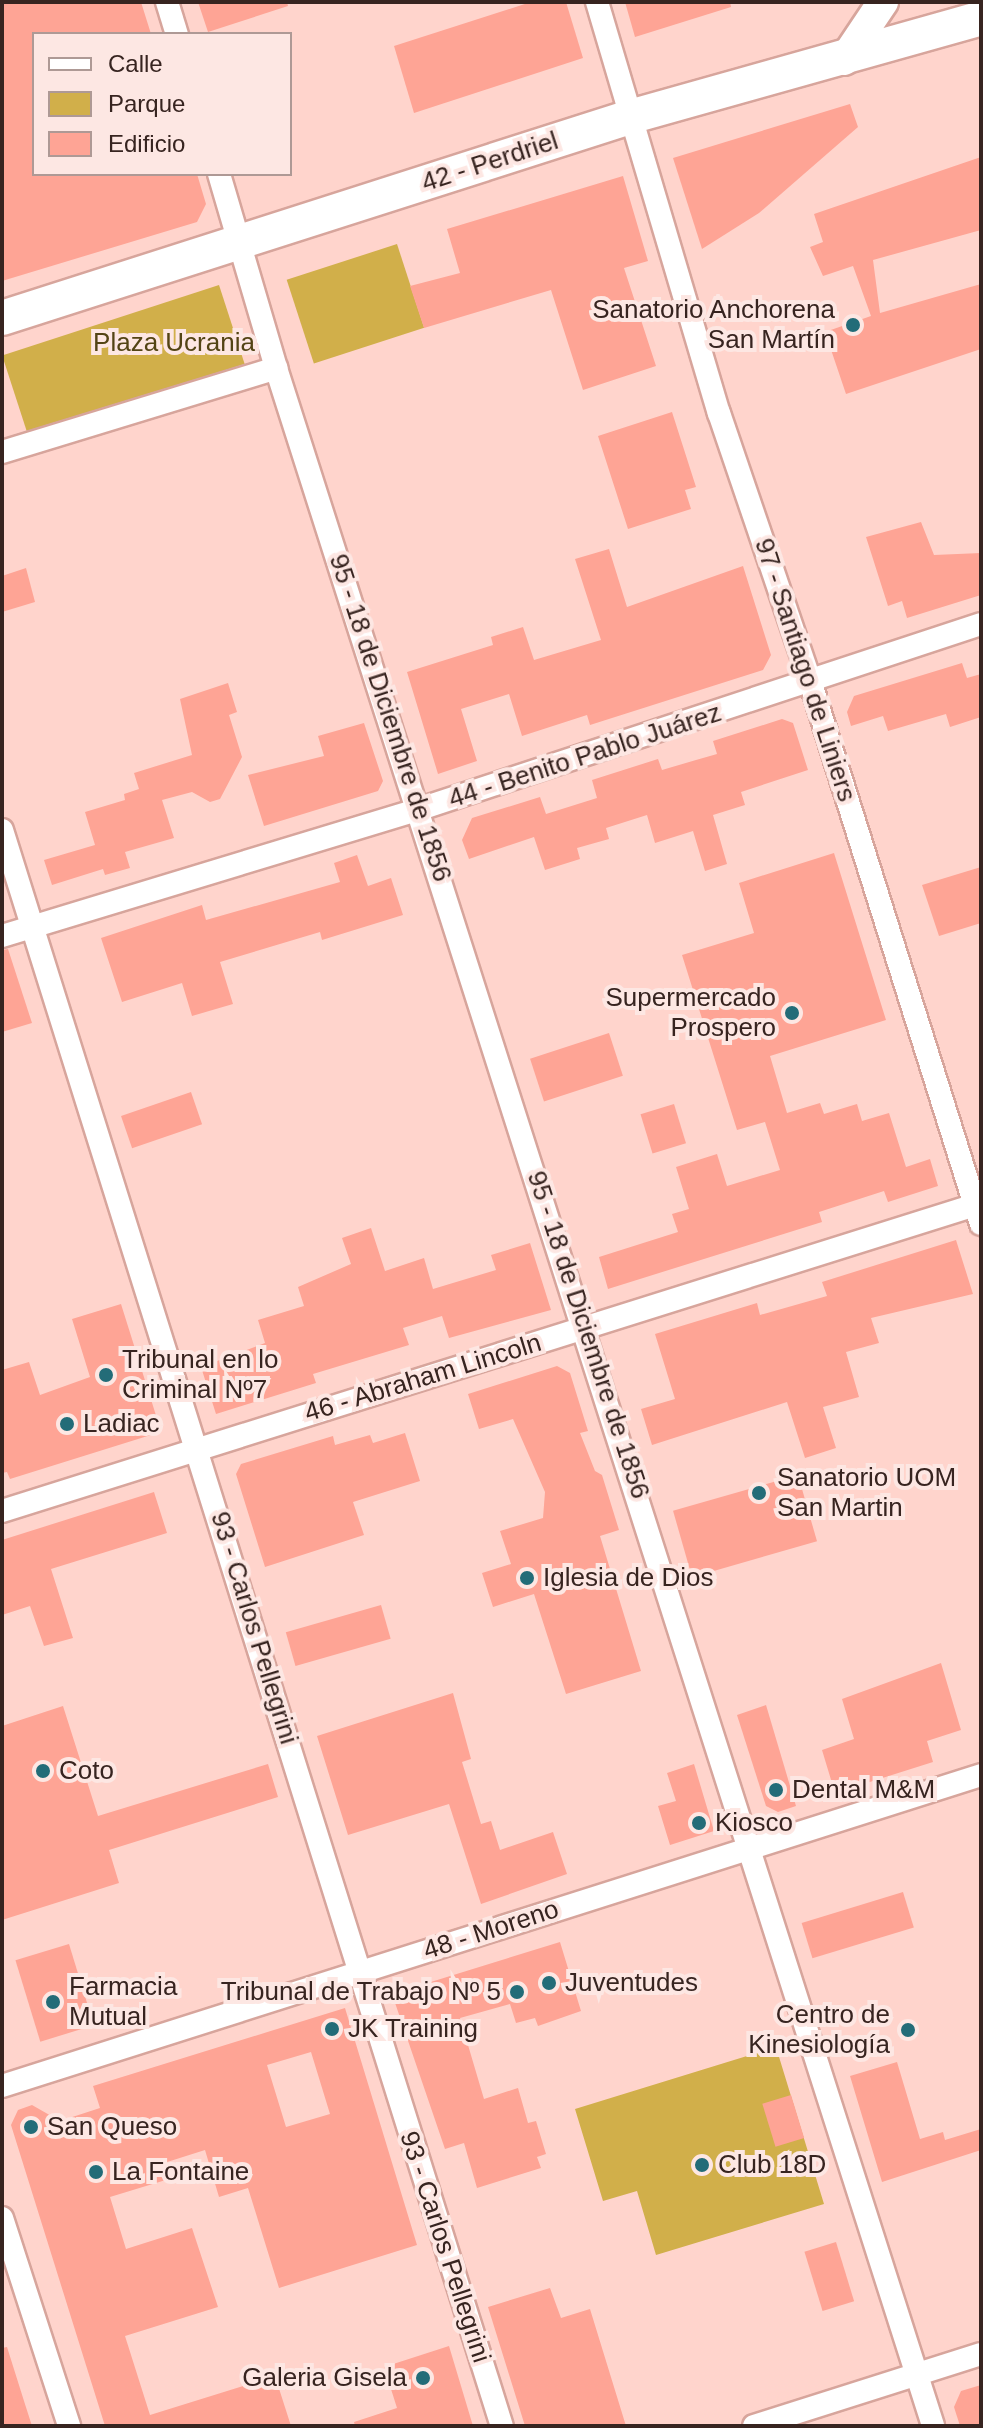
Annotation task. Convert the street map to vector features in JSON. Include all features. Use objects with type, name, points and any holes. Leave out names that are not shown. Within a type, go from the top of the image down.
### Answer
[{"type":"main road","name":"42 - Perdriel","points":[[2,318],[633,116],[844,60],[981,18]]},
{"type":"street","points":[[167,2],[176,32]]},
{"type":"street","name":"97 - Santiago de Liniers","points":[[597,2],[719,413],[811,684],[979,1210]]},
{"type":"street","points":[[844,60],[883,2]]},
{"type":"street","name":"95 - 18 de Diciembre de 1856","points":[[220,176],[276,368],[586,1328],[933,2426]]},
{"type":"street","points":[[2,452],[276,368]]},
{"type":"street","name":"44 - Benito Pablo Juárez","points":[[2,936],[420,809],[811,684],[981,624]]},
{"type":"street","name":"93 - Carlos Pellegrini","points":[[2,830],[199,1447],[359,1975],[502,2426]]},
{"type":"street","name":"46 - Abraham Lincoln","points":[[2,1511],[199,1447],[979,1210]]},
{"type":"street","name":"48 - Moreno","points":[[2,2086],[143,2038],[359,1975],[981,1775]]},
{"type":"street","points":[[2,2218],[69,2426]]},
{"type":"street","points":[[754,2426],[981,2354]]},
{"type":"green space","points":[[397,244],[424,328],[314,364],[287,280]]},
{"type":"green space","name":"Plaza Ucrania","points":[[219,285],[245,364],[28,434],[2,355]]},
{"type":"green space","name":"Club 18D","points":[[776,2047],[824,2204],[656,2255],[637,2191],[603,2201],[575,2109]]},
{"type":"building","points":[[2,2],[141,2],[150,32],[32,32],[32,176],[198,176],[206,204],[197,222],[2,281]]},
{"type":"building","points":[[198,2],[287,2],[288,6],[208,32]]},
{"type":"building","points":[[531,2],[566,2],[583,58],[414,113],[394,46]]},
{"type":"building","points":[[625,2],[730,2],[731,7],[635,37]]},
{"type":"building","points":[[850,104],[858,127],[759,213],[702,249],[673,158]]},
{"type":"building","name":"Sanatorio Anchorena San Martín","points":[[981,157],[981,230],[873,260],[880,313],[981,284],[981,349],[846,394],[825,332],[871,316],[853,266],[823,276],[810,247],[823,242],[814,214]]},
{"type":"building","points":[[623,176],[648,261],[624,268],[656,366],[583,390],[551,290],[424,328],[410,286],[460,273],[447,229]]},
{"type":"building","points":[[672,412],[696,487],[685,490],[691,509],[628,529],[598,436]]},
{"type":"building","points":[[921,522],[934,555],[981,553],[981,595],[907,618],[902,601],[888,606],[866,537]]},
{"type":"building","points":[[609,549],[627,607],[743,566],[771,655],[763,670],[590,725],[587,715],[522,736],[509,694],[461,709],[477,761],[438,774],[407,672],[493,645],[491,637],[523,627],[534,660],[601,640],[575,559]]},
{"type":"building","points":[[26,568],[35,602],[2,612],[2,576]]},
{"type":"building","points":[[962,663],[967,678],[981,674],[981,717],[950,727],[946,714],[888,731],[883,716],[851,726],[847,712],[854,696]]},
{"type":"building","points":[[228,683],[237,712],[229,715],[242,757],[220,799],[210,802],[192,792],[162,800],[174,838],[125,852],[130,868],[105,875],[103,869],[52,885],[44,860],[95,845],[85,812],[125,800],[124,794],[139,789],[134,773],[192,755],[180,699]]},
{"type":"building","points":[[782,719],[793,723],[808,770],[741,792],[745,805],[713,815],[727,864],[705,871],[693,831],[655,843],[647,815],[606,828],[609,839],[577,848],[580,859],[545,870],[534,837],[469,859],[462,840],[472,818],[540,797],[546,814],[597,798],[592,780],[658,759],[662,770],[717,754],[713,741]]},
{"type":"building","points":[[364,723],[383,781],[378,791],[264,826],[248,775],[324,756],[318,736]]},
{"type":"building","points":[[834,853],[886,1020],[770,1056],[787,1113],[820,1103],[824,1114],[857,1104],[862,1121],[889,1113],[906,1167],[930,1159],[938,1186],[888,1202],[884,1191],[819,1212],[822,1222],[608,1289],[599,1257],[678,1232],[672,1214],[689,1209],[676,1167],[717,1154],[727,1186],[780,1170],[765,1122],[737,1130],[682,955],[754,933],[739,883]]},
{"type":"building","points":[[357,855],[368,886],[391,878],[403,915],[322,940],[320,932],[220,962],[233,1004],[192,1016],[182,983],[122,1002],[101,938],[202,905],[206,920],[340,882],[334,863]]},
{"type":"building","points":[[981,867],[981,923],[939,936],[922,885]]},
{"type":"building","points":[[8,949],[32,1023],[2,1032],[2,950]]},
{"type":"building","points":[[609,1033],[623,1076],[544,1101],[530,1059]]},
{"type":"building","points":[[191,1092],[202,1124],[132,1148],[121,1116]]},
{"type":"building","points":[[674,1104],[686,1143],[653,1153],[641,1114]]},
{"type":"building","points":[[371,1228],[385,1271],[424,1258],[433,1289],[496,1270],[491,1255],[530,1243],[551,1310],[449,1338],[442,1316],[403,1328],[409,1345],[313,1374],[316,1383],[216,1414],[201,1367],[265,1343],[258,1320],[304,1306],[298,1287],[351,1264],[342,1238]]},
{"type":"building","points":[[956,1240],[973,1294],[871,1318],[879,1343],[846,1352],[859,1397],[823,1407],[836,1448],[805,1458],[787,1402],[652,1445],[641,1409],[675,1399],[655,1334],[757,1303],[760,1315],[827,1296],[822,1282]]},
{"type":"building","points":[[121,1304],[159,1425],[154,1434],[10,1479],[7,1472],[2,1473],[2,1370],[29,1362],[40,1395],[90,1377],[72,1319]]},
{"type":"building","points":[[557,1366],[570,1373],[588,1431],[580,1433],[595,1471],[602,1475],[619,1530],[600,1536],[641,1671],[566,1694],[534,1594],[493,1607],[482,1573],[511,1564],[500,1531],[543,1518],[545,1492],[513,1419],[479,1429],[468,1394]]},
{"type":"building","points":[[405,1433],[420,1481],[353,1502],[364,1535],[265,1567],[236,1474],[241,1464],[333,1436],[335,1445],[370,1435],[373,1443]]},
{"type":"building","points":[[798,1475],[817,1541],[692,1577],[673,1511]]},
{"type":"building","points":[[154,1492],[167,1533],[51,1569],[73,1638],[44,1646],[30,1606],[2,1615],[2,1540]]},
{"type":"building","points":[[381,1605],[391,1639],[295,1666],[286,1632]]},
{"type":"building","points":[[941,1663],[961,1730],[927,1741],[933,1762],[835,1793],[822,1750],[854,1739],[842,1699]]},
{"type":"building","points":[[453,1693],[471,1759],[462,1762],[481,1824],[491,1821],[500,1850],[553,1832],[567,1874],[481,1904],[449,1804],[348,1835],[317,1736]]},
{"type":"building","points":[[766,1705],[796,1806],[778,1812],[766,1806],[737,1715]]},
{"type":"building","name":"Coto","points":[[63,1706],[98,1816],[268,1764],[278,1797],[109,1850],[119,1883],[2,1920],[2,1726]]},
{"type":"building","points":[[694,1764],[714,1831],[670,1845],[658,1806],[676,1801],[667,1773]]},
{"type":"building","points":[[903,1892],[914,1927],[812,1958],[802,1923]]},
{"type":"building","points":[[560,1942],[581,2011],[538,2026],[535,2018],[516,2023],[510,2004],[460,2018],[484,2099],[518,2088],[528,2123],[536,2121],[546,2154],[537,2157],[541,2168],[477,2188],[464,2143],[445,2149],[392,1994]]},
{"type":"building","points":[[69,1944],[94,2025],[40,2042],[15,1960]]},
{"type":"building","points":[[345,2008],[417,2245],[279,2288],[248,2188],[219,2197],[205,2150],[164,2163],[169,2179],[110,2197],[126,2249],[192,2228],[218,2307],[125,2336],[150,2415],[275,2376],[291,2426],[105,2426],[11,2125],[18,2110],[32,2105],[60,2121],[100,2108],[93,2086]],"holes":[[[311,2052],[330,2114],[286,2127],[267,2065]]]},
{"type":"building","points":[[897,2062],[920,2139],[943,2132],[945,2140],[981,2129],[981,2150],[882,2182],[850,2076]]},
{"type":"building","points":[[791,2095],[804,2138],[775,2147],[762,2104]]},
{"type":"building","points":[[836,2242],[854,2301],[823,2311],[804,2252]]},
{"type":"building","points":[[550,2288],[561,2318],[590,2309],[626,2426],[525,2426],[488,2307]]},
{"type":"building","name":"Galeria Gisela","points":[[449,2346],[473,2426],[355,2426],[354,2422],[397,2408],[384,2367]]},
{"type":"building","points":[[7,2347],[32,2426],[2,2426],[2,2348]]},
{"type":"building","points":[[981,2385],[981,2426],[960,2426],[954,2407],[961,2391]]},
{"type":"place","name":"Sanatorio Anchorena San Martín","points":[[853,325]]},
{"type":"place","name":"Supermercado Prospero","points":[[792,1013]]},
{"type":"place","name":"Tribunal en lo Criminal Nº7","points":[[106,1375]]},
{"type":"place","name":"Ladiac","points":[[67,1424]]},
{"type":"place","name":"Sanatorio UOM San Martin","points":[[759,1493]]},
{"type":"place","name":"Iglesia de Dios","points":[[527,1578]]},
{"type":"place","name":"Coto","points":[[43,1771]]},
{"type":"place","name":"Dental M&M","points":[[776,1790]]},
{"type":"place","name":"Kiosco","points":[[699,1823]]},
{"type":"place","name":"Juventudes","points":[[549,1983]]},
{"type":"place","name":"Tribunal de Trabajo Nº 5","points":[[517,1992]]},
{"type":"place","name":"Farmacia Mutual","points":[[53,2002]]},
{"type":"place","name":"JK Training","points":[[332,2029]]},
{"type":"place","name":"Centro de Kinesiología","points":[[908,2030]]},
{"type":"place","name":"San Queso","points":[[31,2127]]},
{"type":"place","name":"Club 18D","points":[[702,2165]]},
{"type":"place","name":"La Fontaine","points":[[96,2172]]},
{"type":"place","name":"Galeria Gisela","points":[[423,2378]]}]
